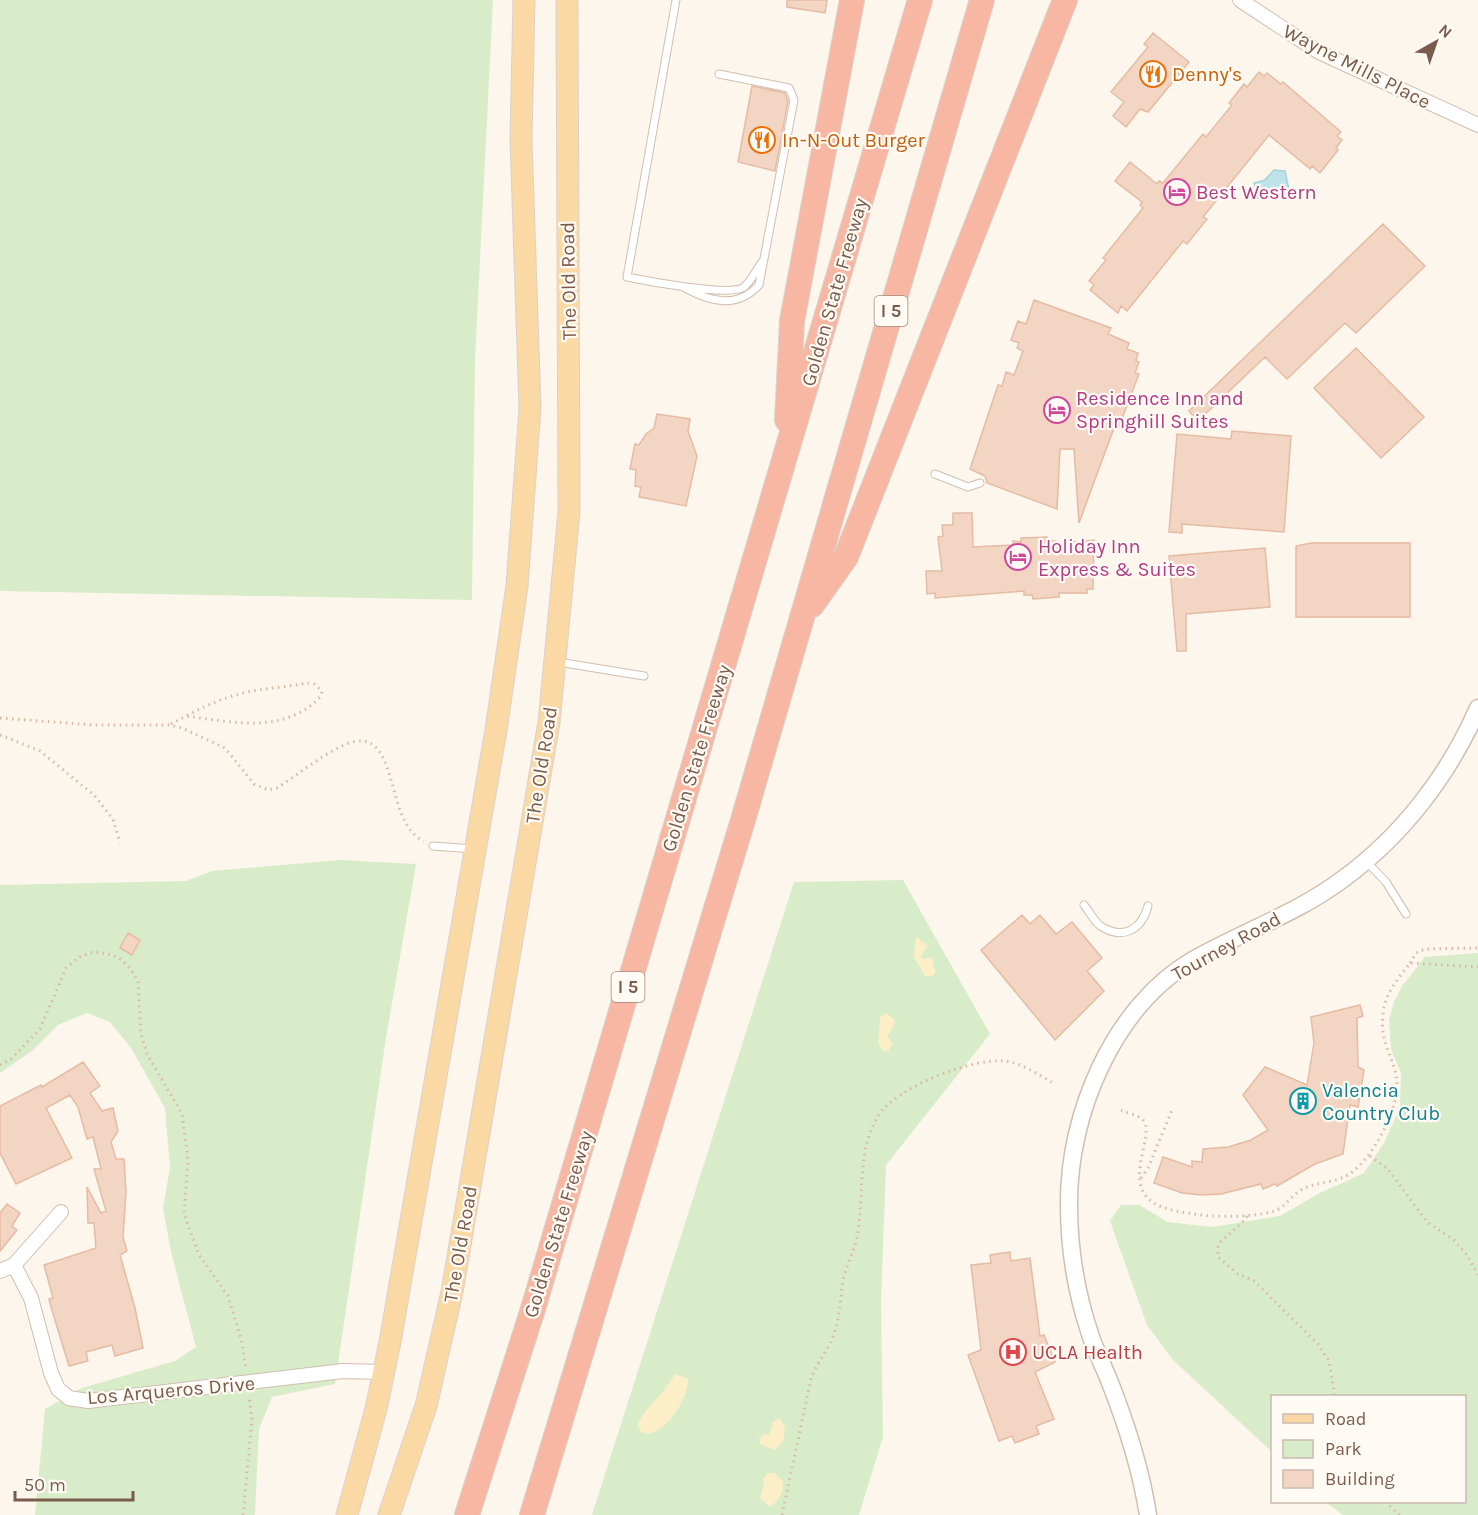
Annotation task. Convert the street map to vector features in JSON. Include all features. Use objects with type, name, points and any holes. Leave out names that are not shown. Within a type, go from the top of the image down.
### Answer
[{"type":"highway","name":"I 5","points":[[785,459],[792,321],[852,0]]},
{"type":"highway","name":"Golden State Freeway","points":[[467,1515],[536,1298],[920,0]]},
{"type":"highway","name":"I 5","points":[[532,1515],[800,622],[982,0]]},
{"type":"highway","name":"I 5","points":[[800,622],[846,557],[1065,0]]},
{"type":"main road","name":"The Old Road","points":[[346,1515],[384,1372],[511,644],[528,468],[530,402],[521,139],[524,0]]},
{"type":"main road","name":"The Old Road","points":[[389,1515],[426,1406],[450,1302],[548,733],[569,512],[567,0]]},
{"type":"street","name":"Wayne Mills Place","points":[[1240,0],[1319,52],[1478,125]]},
{"type":"street","name":"Tourney Road","points":[[1148,1515],[1130,1441],[1090,1336],[1079,1296],[1071,1252],[1069,1203],[1072,1164],[1090,1093],[1108,1052],[1127,1022],[1168,977],[1238,935],[1313,899],[1366,861],[1411,816],[1443,775],[1467,735],[1478,708]]},
{"type":"street","points":[[0,1271],[14,1265],[61,1212]]},
{"type":"street","name":"Los Arqueros Drive","points":[[14,1265],[31,1298],[51,1373],[58,1389],[69,1398],[88,1401],[248,1384],[343,1371],[384,1372]]},
{"type":"lane","points":[[676,0],[627,277],[682,287],[701,297],[732,301],[742,300],[759,285],[794,100],[789,88],[719,74]]},
{"type":"lane","points":[[935,474],[968,487],[980,483]]},
{"type":"lane","points":[[556,661],[644,676]]},
{"type":"lane","points":[[433,846],[476,849]]},
{"type":"lane","points":[[1366,861],[1386,882],[1406,915]]},
{"type":"lane","points":[[1084,905],[1100,926],[1115,932],[1134,929],[1144,920],[1148,906]]},
{"type":"path","points":[[170,725],[186,716],[237,694],[306,683],[314,684],[321,691],[321,696],[310,707],[275,721],[249,725],[186,716]]},
{"type":"path","points":[[0,718],[94,725],[170,725],[182,728],[225,748],[254,784],[268,790],[277,788],[344,745],[357,741],[368,742],[377,748],[387,766],[404,826],[417,839],[433,846]]},
{"type":"path","points":[[0,735],[39,751],[94,795],[113,819],[120,843]]},
{"type":"path","points":[[1121,1110],[1143,1120],[1147,1128],[1139,1167],[1143,1193],[1162,1207],[1189,1213],[1247,1216],[1276,1210],[1302,1189],[1347,1176],[1370,1156],[1394,1106],[1397,1083],[1382,1039],[1383,1012],[1391,987],[1416,953],[1425,949],[1478,948]]},
{"type":"path","points":[[0,1065],[10,1059],[40,1029],[66,968],[79,957],[93,952],[108,954],[119,958],[130,968],[138,982],[141,1034],[147,1054],[182,1114],[188,1159],[184,1214],[199,1255],[228,1296],[242,1342],[252,1419],[243,1515]]},
{"type":"path","points":[[1410,963],[1478,967]]},
{"type":"path","points":[[782,1515],[811,1379],[816,1364],[832,1339],[839,1312],[844,1279],[857,1235],[867,1139],[879,1114],[896,1096],[917,1085],[988,1061],[1006,1061],[1053,1083]]},
{"type":"path","points":[[1141,1178],[1148,1168],[1172,1110]]},
{"type":"path","points":[[1370,1156],[1388,1169],[1427,1222],[1454,1240],[1467,1255],[1478,1275]]},
{"type":"path","points":[[1247,1216],[1241,1225],[1226,1235],[1218,1245],[1218,1257],[1238,1274],[1254,1281],[1318,1344],[1329,1361],[1335,1395]]},
{"type":"path","points":[[1386,1503],[1400,1515]]},
{"type":"green space","points":[[0,0],[493,0],[475,359],[472,600],[0,591]]},
{"type":"green space","points":[[340,860],[416,864],[386,1038],[335,1384],[272,1397],[259,1429],[255,1515],[35,1515],[45,1409],[82,1388],[175,1361],[196,1347],[171,1252],[163,1208],[170,1168],[165,1108],[131,1048],[110,1022],[87,1013],[58,1025],[32,1051],[0,1073],[0,885],[186,881],[212,871]]},
{"type":"green space","points":[[903,880],[990,1034],[886,1165],[881,1301],[883,1437],[859,1515],[592,1515],[794,882]]},
{"type":"green space","name":"Valencia Country Club","points":[[1478,953],[1478,1515],[1343,1515],[1326,1503],[1466,1503],[1466,1395],[1271,1395],[1271,1451],[1173,1360],[1147,1325],[1110,1221],[1121,1205],[1139,1205],[1168,1222],[1212,1227],[1280,1216],[1318,1194],[1364,1173],[1384,1143],[1400,1108],[1401,1073],[1391,1049],[1389,1020],[1394,1002],[1402,986],[1425,957]]},
{"type":"sand","points":[[916,937],[928,946],[921,956],[922,959],[929,957],[934,960],[933,966],[936,971],[933,976],[925,976],[914,957]]},
{"type":"sand","points":[[886,1013],[894,1019],[895,1024],[887,1037],[893,1043],[888,1051],[884,1052],[878,1043],[880,1017]]},
{"type":"sand","points":[[675,1374],[688,1379],[680,1406],[667,1423],[659,1429],[651,1433],[642,1433],[637,1425]]},
{"type":"sand","points":[[780,1418],[785,1429],[783,1441],[775,1450],[760,1444],[759,1438],[764,1434],[769,1435],[773,1422]]},
{"type":"sand","points":[[768,1473],[774,1473],[783,1481],[780,1496],[770,1507],[760,1498],[764,1485],[763,1479]]},
{"type":"water","points":[[1274,170],[1285,171],[1289,190],[1258,198],[1254,183],[1265,180]]},
{"type":"building","points":[[787,0],[827,0],[825,13],[787,7]]},
{"type":"building","name":"Denny's","points":[[1153,33],[1189,62],[1148,112],[1140,109],[1126,127],[1113,116],[1124,102],[1111,92],[1148,47],[1144,44]]},
{"type":"building","name":"Best Western","points":[[1259,72],[1264,76],[1267,73],[1281,84],[1283,82],[1341,132],[1337,136],[1342,140],[1336,148],[1338,150],[1320,173],[1312,166],[1310,169],[1269,135],[1203,217],[1207,219],[1187,244],[1183,241],[1127,311],[1121,306],[1118,313],[1090,290],[1094,285],[1089,281],[1106,260],[1103,258],[1143,208],[1140,205],[1142,202],[1115,181],[1130,162],[1157,184],[1159,181],[1163,183],[1203,134],[1206,137],[1232,105],[1229,103],[1244,84],[1247,87]]},
{"type":"building","name":"In-N-Out Burger","points":[[752,86],[785,93],[788,101],[775,171],[738,162]]},
{"type":"building","points":[[1383,224],[1425,266],[1356,333],[1345,323],[1287,379],[1265,357],[1198,421],[1189,411]]},
{"type":"building","name":"Residence Inn and Springhill Suites","points":[[1034,300],[1111,328],[1108,334],[1129,343],[1127,349],[1138,353],[1136,361],[1139,362],[1135,373],[1139,374],[1118,429],[1114,428],[1079,523],[1074,449],[1060,449],[1057,509],[987,483],[985,476],[970,469],[998,385],[1002,386],[1006,372],[1014,375],[1023,351],[1017,348],[1019,343],[1011,340],[1018,321],[1026,324]]},
{"type":"building","points":[[1356,348],[1424,417],[1381,458],[1314,388]]},
{"type":"building","points":[[657,414],[690,419],[688,431],[697,456],[686,506],[639,497],[641,487],[635,486],[636,470],[630,469],[635,444],[639,445],[646,434],[654,428]]},
{"type":"building","points":[[1232,431],[1291,436],[1284,532],[1182,524],[1182,533],[1169,532],[1177,434],[1231,439]]},
{"type":"building","name":"Holiday Inn Express & Suites","points":[[953,513],[972,513],[973,547],[1013,545],[1013,541],[1021,542],[1021,538],[1047,537],[1048,541],[1056,541],[1055,544],[1094,540],[1093,589],[1087,589],[1087,593],[1059,593],[1059,597],[1033,599],[1032,595],[1024,595],[1024,591],[935,598],[935,593],[927,594],[926,571],[942,571],[938,537],[943,536],[942,525],[953,525]]},
{"type":"building","points":[[1311,543],[1410,543],[1410,617],[1296,617],[1296,546]]},
{"type":"building","points":[[1265,548],[1270,607],[1186,614],[1186,651],[1177,651],[1169,556]]},
{"type":"building","points":[[1022,915],[1030,924],[1040,915],[1056,934],[1072,922],[1102,958],[1087,971],[1104,991],[1055,1040],[981,950]]},
{"type":"building","points":[[128,933],[140,940],[132,955],[120,948]]},
{"type":"building","name":"Valencia Country Club","points":[[1360,1005],[1363,1016],[1357,1018],[1358,1067],[1364,1070],[1358,1107],[1350,1105],[1343,1154],[1315,1164],[1277,1186],[1275,1184],[1263,1189],[1261,1184],[1221,1194],[1201,1195],[1182,1193],[1154,1183],[1163,1157],[1192,1167],[1192,1161],[1202,1162],[1203,1149],[1228,1147],[1251,1140],[1268,1130],[1243,1095],[1265,1067],[1307,1085],[1314,1043],[1311,1017]]},
{"type":"building","points":[[83,1062],[100,1086],[90,1093],[102,1111],[113,1108],[118,1131],[111,1142],[116,1159],[124,1159],[126,1192],[123,1237],[127,1251],[120,1255],[135,1308],[143,1348],[115,1356],[112,1345],[86,1352],[88,1361],[69,1366],[49,1299],[53,1298],[44,1265],[96,1248],[94,1223],[88,1223],[87,1187],[101,1213],[106,1211],[94,1169],[101,1169],[93,1137],[87,1139],[78,1107],[70,1095],[46,1108],[72,1158],[16,1184],[0,1153],[0,1106],[41,1085],[42,1087]]},
{"type":"building","points":[[7,1204],[20,1213],[12,1226],[17,1230],[0,1251],[0,1213]]},
{"type":"building","name":"UCLA Health","points":[[1010,1252],[1011,1261],[1030,1258],[1040,1336],[1044,1335],[1055,1362],[1035,1372],[1054,1419],[1036,1426],[1039,1434],[1015,1443],[1012,1436],[999,1441],[968,1355],[981,1350],[971,1265],[991,1263],[990,1255]]},
{"type":"place","name":"Denny's","points":[[1153,74]]},
{"type":"place","name":"In-N-Out Burger","points":[[762,140]]},
{"type":"place","name":"Best Western","points":[[1177,192]]},
{"type":"place","name":"Residence Inn and Springhill Suites","points":[[1057,410]]},
{"type":"place","name":"Holiday Inn Express & Suites","points":[[1018,557]]},
{"type":"place","name":"Valencia Country Club","points":[[1303,1101]]},
{"type":"place","name":"UCLA Health","points":[[1013,1352]]}]
